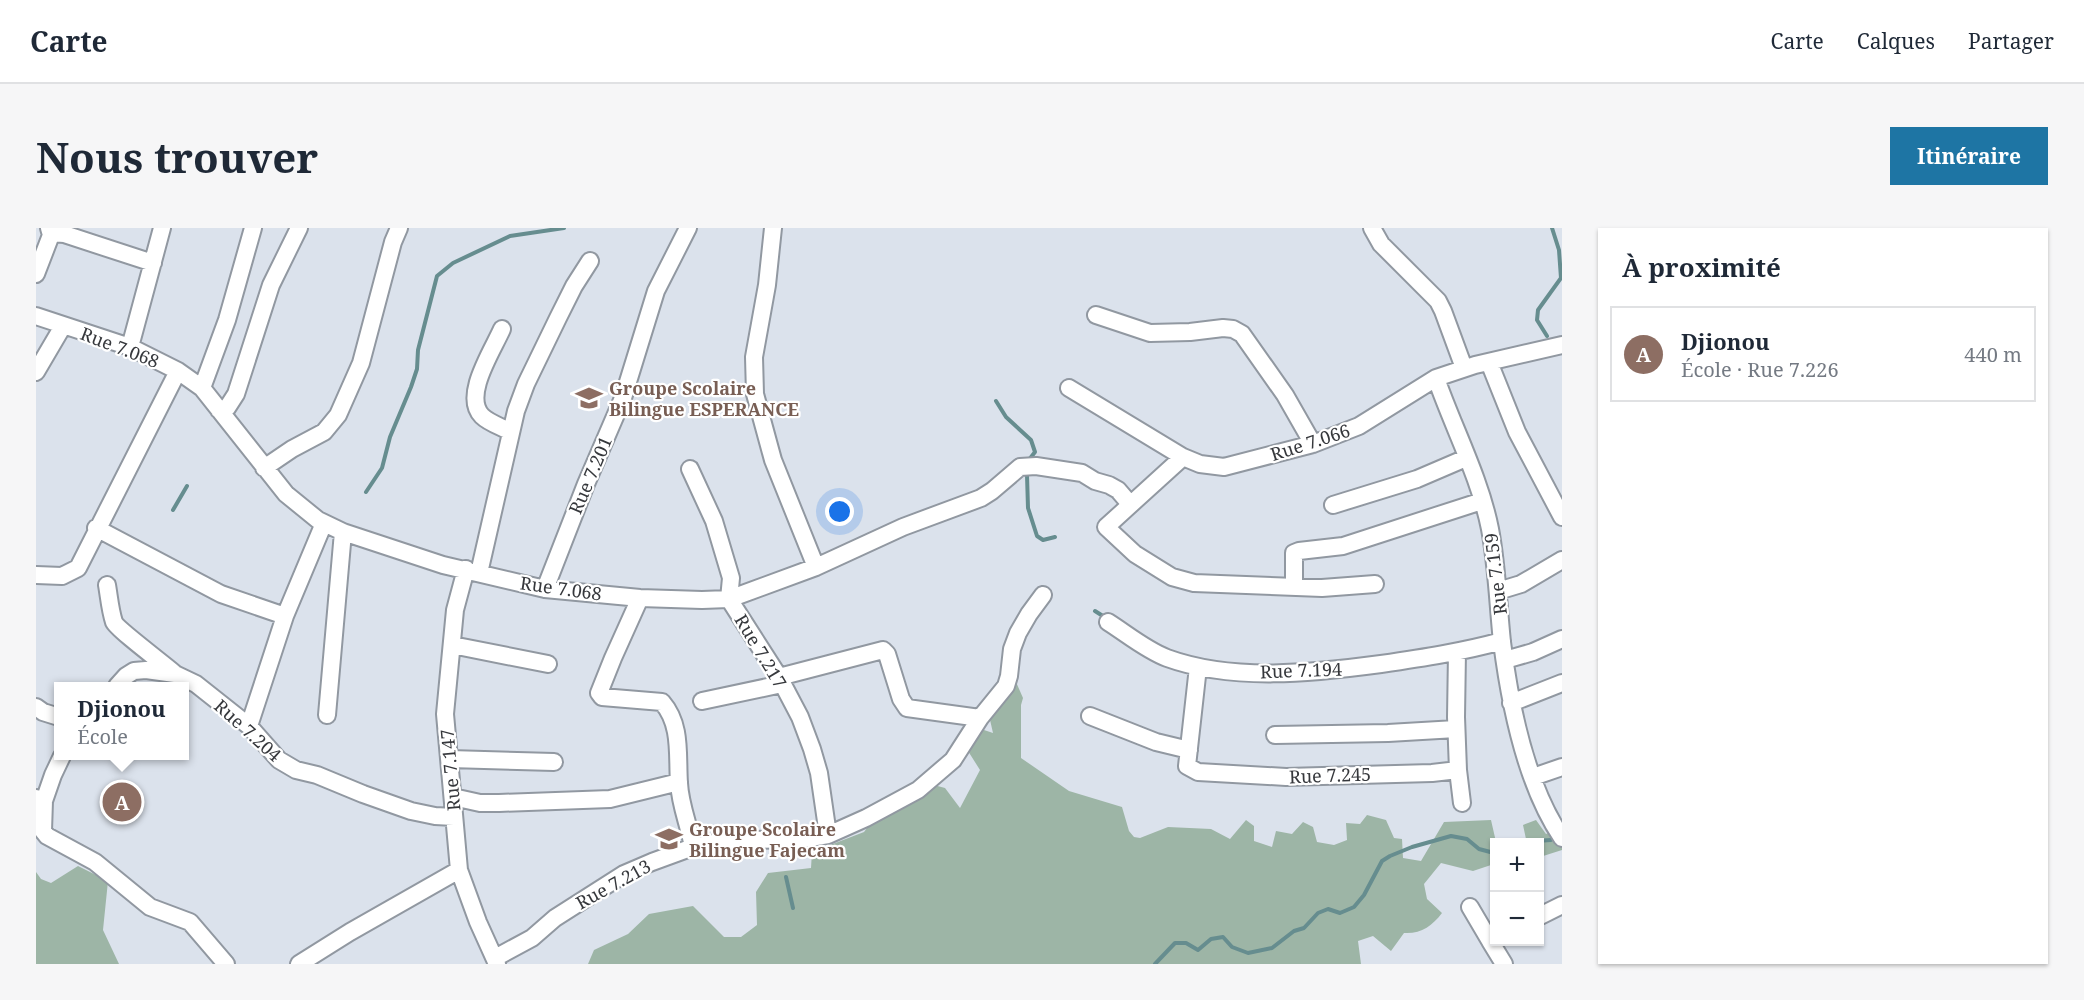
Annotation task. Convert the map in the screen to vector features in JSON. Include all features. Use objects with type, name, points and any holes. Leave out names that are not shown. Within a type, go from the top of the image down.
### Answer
[{"type":"street","points":[[130,347],[162,228]]},
{"type":"street","points":[[202,388],[227,320],[253,228]]},
{"type":"street","points":[[219,410],[227,408],[236,394],[271,285],[299,228]]},
{"type":"street","points":[[264,468],[292,449],[324,432],[338,415],[361,363],[393,242],[399,228]]},
{"type":"street","name":"Rue 7.201","points":[[545,589],[585,484],[623,398],[656,291],[688,228]]},
{"type":"street","points":[[773,228],[767,285],[754,357],[755,394],[772,460],[816,567]]},
{"type":"street","points":[[1372,228],[1381,244],[1438,301],[1464,368]]},
{"type":"street","points":[[36,274],[50,230],[153,263]]},
{"type":"street","name":"Rue 7.147","points":[[496,961],[478,922],[459,870],[446,714],[455,610],[473,571],[493,517],[511,432],[526,384],[574,286],[590,261]]},
{"type":"street","points":[[1096,315],[1150,333],[1233,328],[1242,334],[1285,395],[1313,444]]},
{"type":"street","name":"Rue 7.068","points":[[36,316],[130,347],[178,371],[202,388],[286,494],[324,523],[343,532],[443,565],[545,589],[640,598],[729,599],[816,567],[903,527],[981,498],[1020,467],[1036,466],[1082,473],[1095,482],[1118,490],[1130,504]]},
{"type":"street","points":[[36,372],[63,326]]},
{"type":"street","points":[[502,329],[476,384],[474,403],[482,416],[511,432]]},
{"type":"street","name":"Rue 7.066","points":[[1069,388],[1183,457],[1200,464],[1224,467],[1313,444],[1359,426],[1436,378],[1464,368],[1562,345]]},
{"type":"street","points":[[1489,362],[1517,432],[1562,517]]},
{"type":"street","points":[[36,575],[62,576],[78,568],[96,528],[178,371]]},
{"type":"street","name":"Rue 7.159","points":[[1436,378],[1489,525],[1511,703],[1533,777],[1546,809],[1562,838]]},
{"type":"street","points":[[1183,457],[1106,527],[1135,554],[1173,577],[1208,585],[1294,580],[1322,588],[1375,584]]},
{"type":"street","points":[[1333,505],[1418,479],[1466,458]]},
{"type":"street","name":"Rue 7.217","points":[[690,469],[714,521],[731,578],[729,599],[781,680],[800,717],[819,773],[828,835]]},
{"type":"street","points":[[1294,580],[1293,558],[1294,553],[1299,550],[1343,546],[1482,501]]},
{"type":"street","points":[[249,726],[285,616],[324,523]]},
{"type":"street","points":[[96,528],[221,594],[285,616]]},
{"type":"street","points":[[327,715],[343,532]]},
{"type":"street","points":[[1498,591],[1521,584],[1562,560]]},
{"type":"street","points":[[107,585],[114,623],[175,674]]},
{"type":"street","name":"Rue 7.213","points":[[496,961],[532,938],[570,908],[624,874],[693,847],[743,840],[804,839],[828,835],[918,790],[953,760],[980,718],[1006,686],[1012,649],[1018,633],[1043,595]]},
{"type":"street","points":[[640,598],[599,693],[602,697],[662,702],[670,711],[676,730],[680,768],[679,782],[685,820],[693,847]]},
{"type":"street","name":"Rue 7.194","points":[[1108,622],[1160,654],[1198,667],[1255,672],[1313,673],[1422,659],[1502,641]]},
{"type":"street","points":[[1505,660],[1533,652],[1562,639]]},
{"type":"street","points":[[452,645],[548,664]]},
{"type":"street","points":[[702,701],[883,650],[887,654],[901,699],[907,708],[980,718]]},
{"type":"street","points":[[1457,652],[1456,729],[1462,803]]},
{"type":"street","points":[[1090,716],[1156,742],[1189,750],[1198,667]]},
{"type":"street","name":"Rue 7.204","points":[[121,682],[134,671],[146,670],[175,674],[196,684],[249,726],[279,760],[296,770],[317,775],[411,812],[454,816]]},
{"type":"street","points":[[1511,703],[1562,683]]},
{"type":"street","points":[[1275,735],[1456,729]]},
{"type":"street","name":"Rue 7.245","points":[[1189,750],[1187,766],[1198,772],[1286,777],[1432,773],[1458,770]]},
{"type":"street","points":[[450,759],[554,762]]},
{"type":"street","points":[[60,760],[40,800],[43,831],[47,836],[95,862],[150,907],[190,922],[226,964]]},
{"type":"street","points":[[1533,777],[1562,767]]},
{"type":"street","points":[[453,797],[480,803],[610,798],[679,782]]},
{"type":"street","points":[[299,964],[334,941],[459,870]]},
{"type":"street","points":[[1544,914],[1562,905]]},
{"type":"street","points":[[1470,908],[1490,937]]},
{"type":"street","points":[[1495,946],[1504,964]]},
{"type":"green space","points":[[1016,682],[1023,698],[1021,758],[1069,791],[1122,807],[1129,831],[1134,837],[1140,838],[1168,827],[1211,829],[1230,839],[1246,820],[1254,826],[1254,841],[1272,847],[1276,831],[1292,834],[1303,822],[1313,827],[1317,842],[1334,845],[1347,840],[1346,823],[1360,824],[1367,815],[1386,820],[1394,838],[1402,839],[1403,858],[1421,861],[1444,822],[1491,820],[1495,838],[1490,838],[1490,865],[1473,871],[1441,863],[1424,884],[1427,899],[1442,913],[1426,928],[1404,933],[1391,951],[1373,936],[1358,941],[1361,964],[588,964],[594,950],[628,934],[649,914],[693,906],[724,937],[741,937],[757,925],[756,892],[768,873],[811,868],[812,852],[864,832],[876,816],[930,784],[945,788],[960,808],[980,770],[968,751],[981,729],[993,733],[988,711]]},
{"type":"green space","points":[[1536,820],[1546,834],[1562,827],[1562,850],[1544,856],[1544,838],[1526,838],[1523,825]]},
{"type":"green space","points":[[78,866],[108,881],[103,930],[119,964],[36,964],[36,872],[41,879],[51,883]]},
{"type":"waterway","points":[[366,492],[382,468],[390,437],[417,369],[418,350],[437,276],[453,263],[510,236],[564,228]]},
{"type":"waterway","points":[[1547,336],[1537,320],[1538,310],[1561,278],[1559,250],[1552,228]]},
{"type":"waterway","points":[[996,401],[1006,417],[1031,440],[1035,452],[1028,461]]},
{"type":"waterway","points":[[1027,475],[1028,508],[1037,536],[1043,540],[1055,537]]},
{"type":"waterway","points":[[173,510],[187,486]]},
{"type":"waterway","points":[[1095,611],[1106,618]]},
{"type":"waterway","points":[[1155,964],[1175,943],[1186,943],[1198,950],[1211,939],[1223,937],[1232,947],[1248,953],[1272,948],[1294,931],[1304,928],[1318,913],[1328,909],[1340,913],[1354,907],[1364,895],[1382,861],[1412,847],[1451,836],[1467,839],[1479,849],[1490,852]]},
{"type":"waterway","points":[[1544,840],[1551,840]]},
{"type":"waterway","points":[[786,877],[793,908]]},
{"type":"place","name":"Groupe Scolaire Bilingue ESPERANCE","points":[[589,398]]},
{"type":"place","name":"Djionou","points":[[122,802]]},
{"type":"place","name":"Groupe Scolaire Bilingue Fajecam","points":[[669,839]]}]
